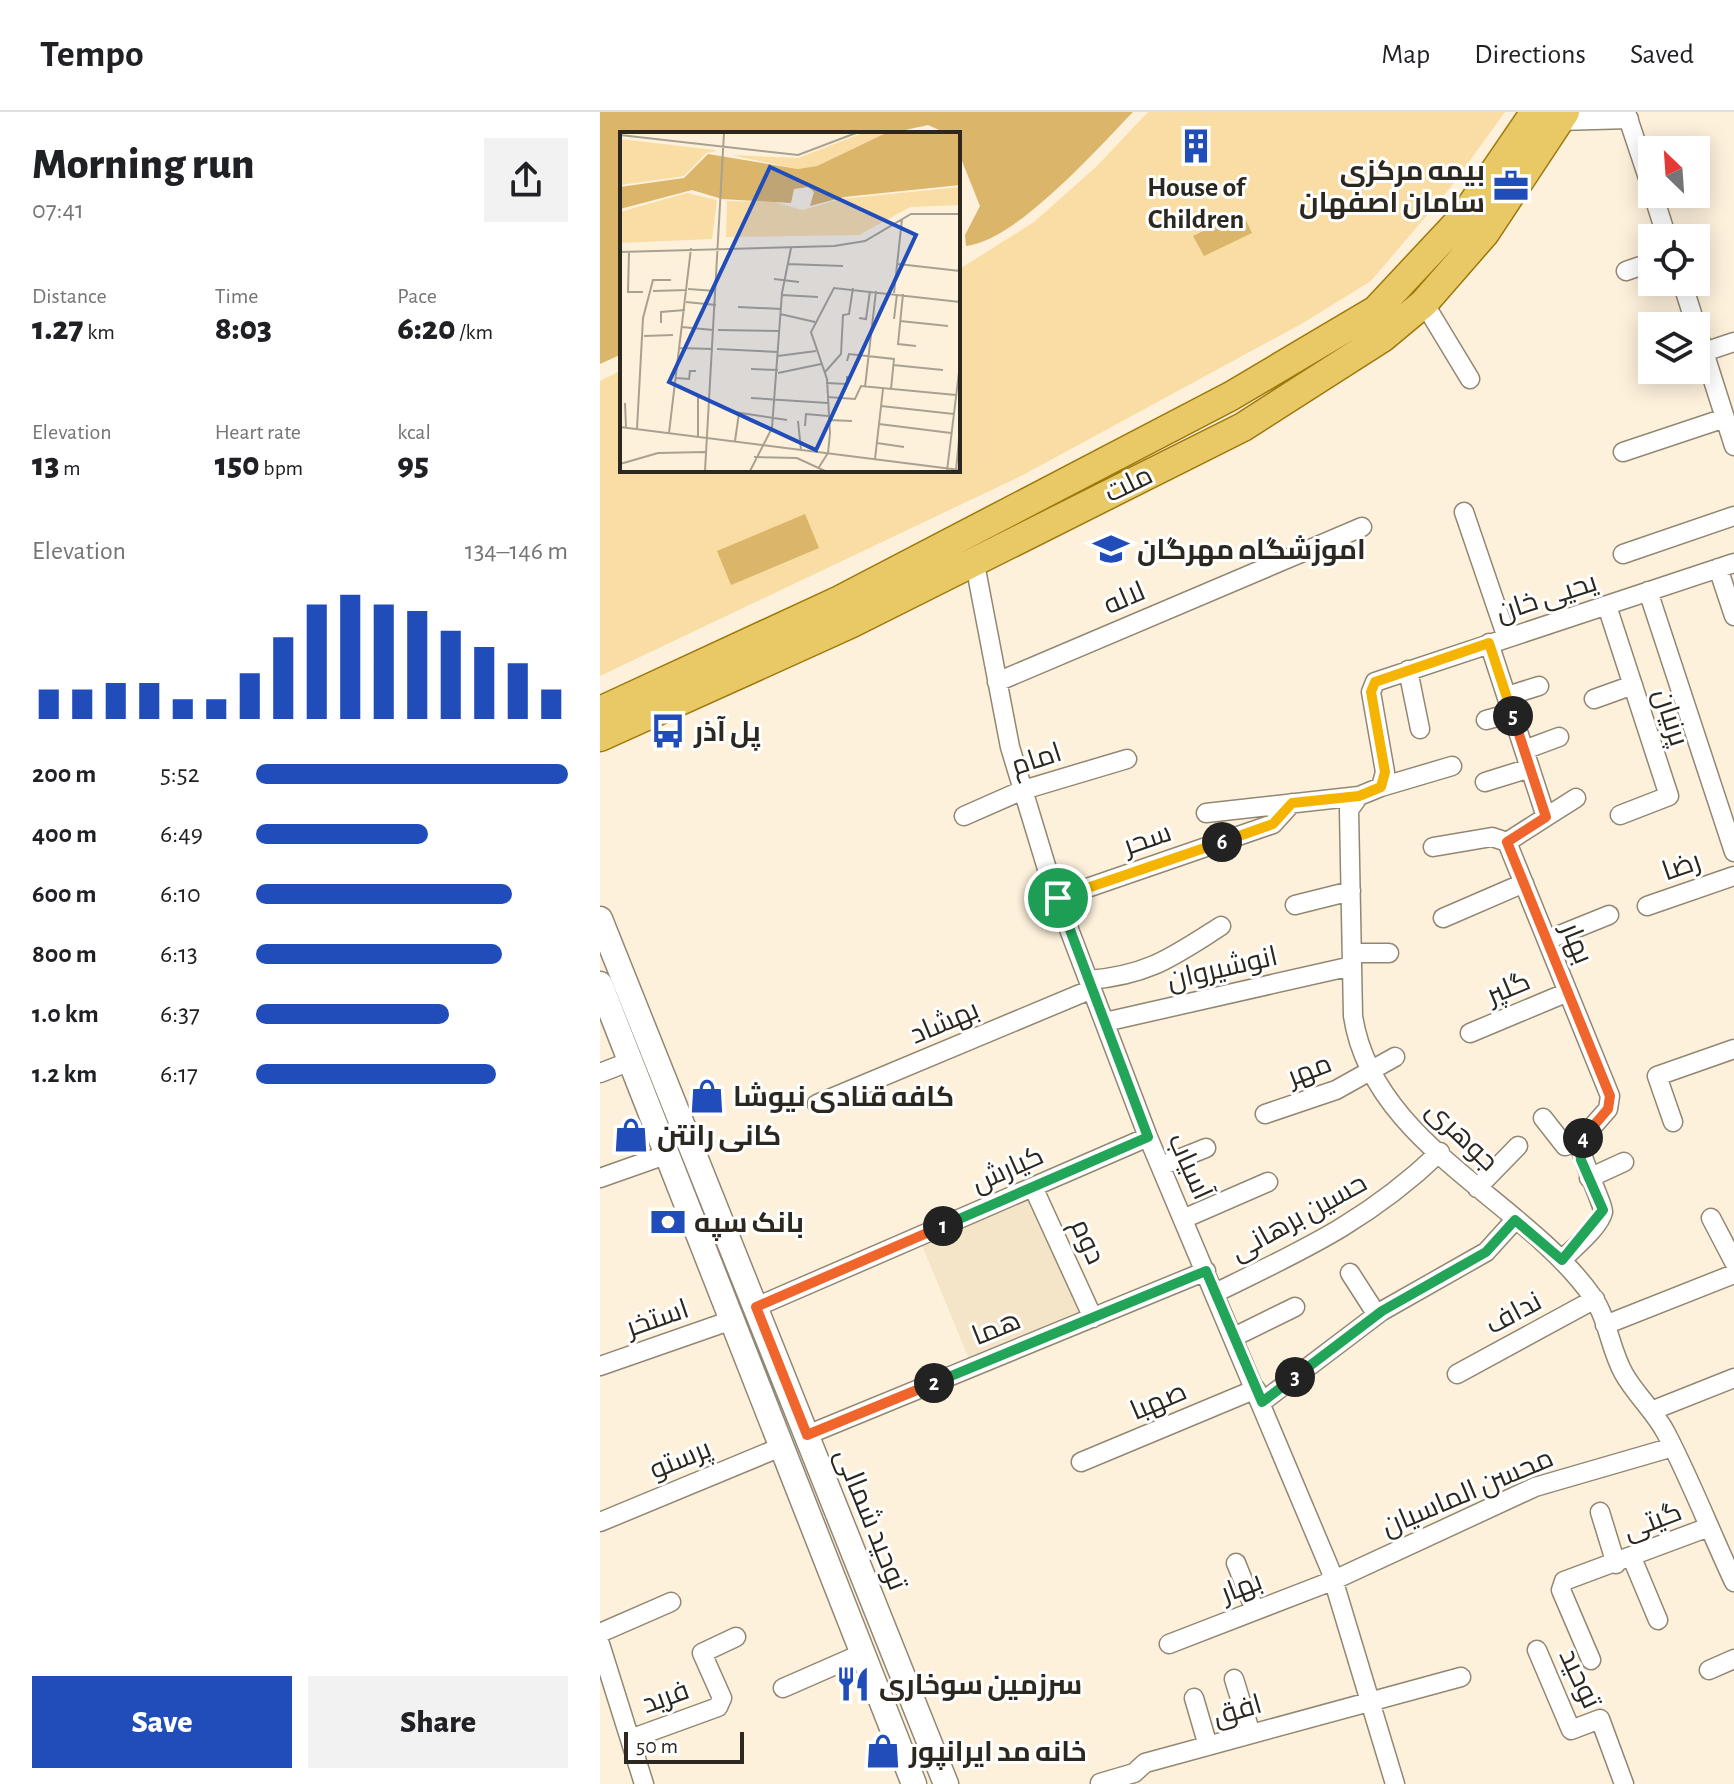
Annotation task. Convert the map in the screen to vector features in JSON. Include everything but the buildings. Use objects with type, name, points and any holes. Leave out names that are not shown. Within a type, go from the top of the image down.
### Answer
[{"type":"main road","name":"ملت","points":[[607,717],[850,624],[974,559],[1243,427],[1382,338],[1424,303],[1485,233],[1553,115]]},
{"type":"main road","name":"ملت","points":[[607,717],[1231,396],[1376,310],[1553,115]]},
{"type":"main road","points":[[600,747],[607,717]]},
{"type":"main road","name":"توحید شمالی","points":[[600,919],[946,1784]]},
{"type":"main road","name":"توحید شمالی","points":[[600,984],[914,1784]]},
{"type":"main road","points":[[749,1364],[775,1355]]},
{"type":"street","points":[[1553,115],[1628,116],[1638,146]]},
{"type":"street","points":[[1626,271],[1638,267]]},
{"type":"street","points":[[1424,303],[1470,379]]},
{"type":"street","points":[[1710,350],[1734,342]]},
{"type":"street","points":[[1710,371],[1734,446]]},
{"type":"street","points":[[1623,452],[1725,418]]},
{"type":"street","points":[[1464,512],[1498,641],[1509,704],[1546,817]]},
{"type":"street","points":[[1623,554],[1734,516]]},
{"type":"street","name":"لاله","points":[[997,682],[1362,527]]},
{"type":"street","name":"آسیاب","points":[[974,559],[997,682],[1023,790],[1058,898],[1148,1137],[1259,1395],[1332,1581],[1395,1784]]},
{"type":"street","points":[[1726,566],[1734,616]]},
{"type":"street","name":"یحیی خان","points":[[1381,787],[1385,772],[1371,692],[1375,682],[1726,566]]},
{"type":"street","points":[[1648,591],[1727,810],[1734,852]]},
{"type":"street","name":"پرنیان","points":[[1607,606],[1669,796],[1620,815]]},
{"type":"street","points":[[1408,670],[1420,729]]},
{"type":"street","points":[[1594,699],[1633,685]]},
{"type":"street","points":[[1486,720],[1539,686]]},
{"type":"street","points":[[1485,782],[1559,737]]},
{"type":"street","name":"امام","points":[[964,816],[1023,790],[1127,759]]},
{"type":"street","points":[[1359,796],[1452,766]]},
{"type":"street","name":"سحر","points":[[1206,813],[1359,796]]},
{"type":"street","name":"جوهری","points":[[1359,796],[1349,810],[1352,960],[1358,1045],[1371,1072],[1403,1117],[1477,1188],[1562,1260],[1595,1299],[1623,1373],[1673,1447],[1709,1527],[1728,1551],[1734,1582]]},
{"type":"street","points":[[1433,847],[1492,837],[1507,842],[1576,798]]},
{"type":"street","name":"سحر","points":[[1058,898],[1273,824],[1292,803]]},
{"type":"street","name":"بهار","points":[[1507,842],[1610,1096],[1608,1109],[1579,1142]]},
{"type":"street","name":"رضا","points":[[1647,906],[1734,876]]},
{"type":"street","points":[[1443,918],[1524,883]]},
{"type":"street","points":[[1295,905],[1351,891]]},
{"type":"street","points":[[1547,940],[1609,915]]},
{"type":"street","name":"بهشاد","points":[[817,1104],[1090,984],[1156,967],[1221,926]]},
{"type":"street","name":"انوشیروان","points":[[1105,1022],[1389,953]]},
{"type":"street","name":"گلپر","points":[[1470,1033],[1568,992]]},
{"type":"street","points":[[1673,1122],[1657,1076],[1734,1049]]},
{"type":"street","name":"مهر","points":[[1265,1114],[1336,1090],[1395,1057]]},
{"type":"street","points":[[600,1073],[631,1061]]},
{"type":"street","points":[[1543,1118],[1565,1146],[1579,1142],[1589,1178],[1602,1204],[1602,1216],[1562,1260]]},
{"type":"street","name":"کیارش","points":[[756,1307],[1148,1137]]},
{"type":"street","points":[[1477,1188],[1518,1146]]},
{"type":"street","points":[[1161,1166],[1206,1148]]},
{"type":"street","name":"حسین برهانی","points":[[1215,1293],[1337,1233],[1398,1193],[1440,1152]]},
{"type":"street","points":[[600,1178],[668,1154]]},
{"type":"street","points":[[1589,1178],[1624,1162]]},
{"type":"street","points":[[1183,1219],[1268,1182]]},
{"type":"street","name":"دوم","points":[[1033,1187],[1093,1318]]},
{"type":"street","points":[[1711,1218],[1734,1262]]},
{"type":"street","name":"صهبا","points":[[1081,1462],[1259,1395],[1377,1315],[1486,1252],[1515,1220]]},
{"type":"street","name":"هما","points":[[807,1435],[1206,1271]]},
{"type":"street","points":[[1350,1273],[1377,1315]]},
{"type":"street","points":[[1605,1325],[1734,1274]]},
{"type":"street","name":"نداف","points":[[1457,1374],[1595,1299]]},
{"type":"street","points":[[1234,1337],[1295,1307]]},
{"type":"street","name":"استخر","points":[[600,1366],[732,1320]]},
{"type":"street","points":[[1651,1411],[1734,1378]]},
{"type":"street","name":"پرستو","points":[[600,1522],[781,1447]]},
{"type":"street","name":"محسن الماسیان","points":[[1332,1581],[1535,1487],[1673,1447]]},
{"type":"street","name":"گیتی","points":[[1600,1512],[1624,1561]]},
{"type":"street","name":"گیتی","points":[[1591,1660],[1561,1585],[1709,1527]]},
{"type":"street","points":[[1624,1561],[1658,1620]]},
{"type":"street","points":[[1236,1563],[1255,1610]]},
{"type":"street","name":"بهار","points":[[1169,1644],[1332,1581]]},
{"type":"street","points":[[600,1633],[671,1602]]},
{"type":"street","name":"فرید","points":[[630,1739],[718,1707],[722,1698],[702,1653],[736,1637]]},
{"type":"street","points":[[600,1644],[630,1739],[639,1782]]},
{"type":"street","name":"توحید","points":[[1537,1650],[1571,1730],[1600,1719],[1624,1784]]},
{"type":"street","points":[[783,1688],[863,1653]]},
{"type":"street","points":[[1709,1670],[1734,1659]]},
{"type":"street","name":"افق","points":[[1100,1783],[1136,1778],[1145,1763],[1461,1677]]},
{"type":"street","points":[[1234,1679],[1251,1734]]},
{"type":"street","points":[[1194,1698],[1208,1746]]},
{"type":"shaded area","points":[[600,112],[1133,112],[1032,211],[986,240],[966,246],[965,235],[980,206],[960,156],[960,132],[944,132],[928,125],[896,132],[620,132],[620,355],[600,364]]},
{"type":"shaded area","points":[[1148,112],[1505,112],[1450,188],[1371,281],[1303,323],[1023,475],[600,676],[600,381],[620,371],[620,472],[960,472],[960,269],[1034,222],[1097,166]]},
{"type":"shaded area","points":[[1242,212],[1252,233],[1204,256],[1193,236]]},
{"type":"shaded area","points":[[805,514],[819,548],[731,585],[717,551]]},
{"type":"shaded area","points":[[1033,1195],[1088,1315],[971,1364],[921,1243]]},
{"type":"place","name":"House of Children","points":[[1196,146]]},
{"type":"place","name":"بیمه مرکزی سامان اصفهان","points":[[1511,186]]},
{"type":"place","name":"اموزشگاه مهرگان","points":[[1111,549]]},
{"type":"place","name":"پل آذر","points":[[668,731]]},
{"type":"place","name":"کافه قنادی نیوشا","points":[[707,1096]]},
{"type":"place","name":"کانی رانتن","points":[[631,1135]]},
{"type":"place","name":"بانک سپه","points":[[668,1222]]},
{"type":"place","name":"سرزمین سوخاری","points":[[853,1684]]},
{"type":"place","name":"خانه مد ایرانپور","points":[[883,1751]]},
{"type":"route","points":[[1489,643],[1546,817],[1507,842],[1610,1096],[1608,1109],[1579,1142],[1581,1160],[1602,1204],[1602,1216],[1562,1260],[1515,1220],[1486,1252],[1382,1311],[1262,1402],[1206,1271],[807,1435],[756,1307],[1148,1137],[1058,898],[1273,824],[1292,803],[1359,796],[1381,787],[1385,772],[1371,692],[1375,682],[1489,643]]}]
